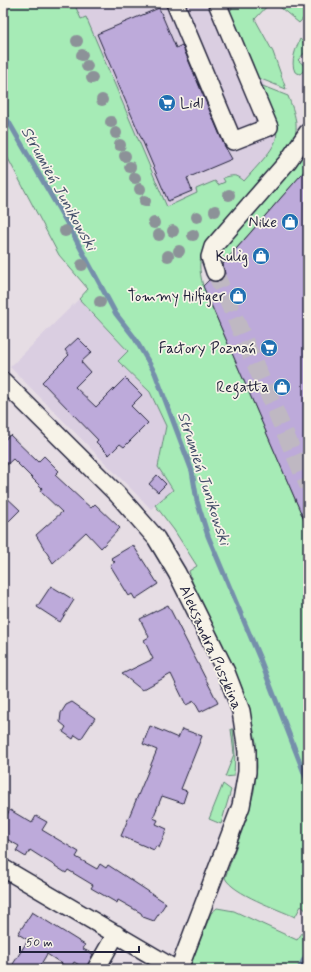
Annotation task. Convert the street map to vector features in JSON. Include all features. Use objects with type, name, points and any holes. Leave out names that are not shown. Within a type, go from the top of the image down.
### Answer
[{"type":"street","points":[[175,3],[233,141],[269,127],[217,3]]},
{"type":"street","points":[[215,272],[210,257],[213,247],[288,161],[308,132]]},
{"type":"street","name":"Aleksandra Puszkina","points":[[6,391],[118,494],[156,538],[190,600],[226,672],[241,711],[247,751],[246,778],[240,806],[179,969]]},
{"type":"street","points":[[3,868],[175,969]]},
{"type":"street","points":[[96,969],[116,934]]},
{"type":"shaded area","points":[[58,3],[234,3],[285,140],[171,268]]},
{"type":"shaded area","points":[[79,299],[128,351],[118,361],[150,392],[166,426],[158,467],[173,490],[151,509],[10,367]]},
{"type":"green space","points":[[3,3],[74,3],[81,19],[86,17],[167,207],[197,193],[196,189],[215,181],[218,185],[225,182],[223,178],[234,176],[239,177],[244,181],[267,155],[276,137],[276,128],[260,85],[288,96],[293,109],[296,120],[296,132],[292,145],[205,244],[201,255],[200,265],[203,286],[308,529],[308,912],[301,906],[295,917],[237,890],[225,878],[248,814],[254,791],[257,767],[256,742],[249,706],[240,683],[194,588],[189,571],[197,566],[174,530],[155,505],[173,490],[158,467],[166,426],[150,392],[118,361],[128,351],[79,299],[88,289],[59,255],[3,149]]},
{"type":"green space","points":[[230,3],[270,3],[255,19],[273,52],[286,89],[256,77],[228,11],[232,9]]},
{"type":"green space","points":[[275,3],[300,3],[299,5],[308,13],[299,23]]},
{"type":"green space","points":[[300,39],[308,46],[308,49],[298,60],[307,68],[300,74],[295,72],[293,64],[294,55]]},
{"type":"green space","points":[[308,147],[308,167],[226,260],[222,256],[221,250]]},
{"type":"green space","points":[[231,729],[233,729],[235,754],[234,776],[225,777],[234,754]]},
{"type":"green space","points":[[223,784],[231,790],[221,824],[209,819]]},
{"type":"green space","points":[[217,908],[234,911],[297,940],[308,925],[308,969],[189,969],[211,913]]},
{"type":"building","name":"Lidl","points":[[159,8],[176,48],[182,45],[224,145],[232,159],[187,178],[192,191],[168,201],[97,34]]},
{"type":"building","name":"Factory Poznań","points":[[308,167],[308,529],[203,286],[209,280],[213,282],[222,279],[225,274],[223,264]]},
{"type":"building","points":[[78,338],[92,352],[81,362],[90,372],[75,387],[96,407],[125,378],[142,395],[131,406],[148,423],[124,447],[120,444],[109,455],[96,442],[98,440],[42,382],[69,355],[65,350]]},
{"type":"building","points":[[10,435],[38,462],[44,456],[59,471],[55,475],[91,508],[95,504],[120,528],[101,548],[86,532],[53,563],[36,535],[62,512],[40,491],[42,488],[13,459],[3,468],[3,441]]},
{"type":"building","points":[[157,475],[166,484],[158,492],[149,484]]},
{"type":"building","points":[[3,494],[20,510],[3,527]]},
{"type":"building","points":[[133,545],[158,584],[135,599],[132,594],[129,596],[110,565],[115,562],[111,558]]},
{"type":"building","points":[[51,586],[74,600],[60,622],[37,607]]},
{"type":"building","points":[[168,605],[218,703],[200,712],[194,701],[186,705],[171,674],[142,690],[122,674],[153,659],[144,640],[149,637],[140,619]]},
{"type":"building","points":[[72,702],[95,718],[81,739],[75,735],[73,739],[63,732],[66,727],[60,722],[61,713],[66,705]]},
{"type":"building","points":[[150,726],[178,738],[182,729],[202,736],[181,789],[187,791],[183,803],[162,796],[153,818],[158,820],[156,824],[167,829],[159,848],[156,846],[154,850],[121,836],[157,750],[143,744]]},
{"type":"building","points":[[10,810],[32,823],[36,816],[47,822],[42,830],[79,852],[76,857],[97,869],[100,864],[106,868],[108,865],[166,903],[154,921],[143,917],[141,913],[118,900],[117,903],[91,888],[93,885],[68,870],[66,873],[30,850],[26,857],[16,851],[19,846],[3,837],[3,821]]},
{"type":"building","points":[[32,912],[85,945],[83,949],[93,954],[86,969],[74,962],[70,969],[47,954],[38,969],[10,969],[28,940],[18,934]]},
{"type":"waterway","name":"Strumień Junikowski","points":[[3,112],[67,223],[116,314],[134,337],[155,373],[192,471],[197,501],[208,536],[260,659],[308,783]]},
{"type":"waterway","name":"Strumień Junikowski","points":[[299,969],[308,952]]},
{"type":"tunnel","points":[[215,272],[308,486]]},
{"type":"place","name":"Lidl","points":[[167,103]]},
{"type":"place","name":"Nike","points":[[290,222]]},
{"type":"place","name":"Kulig","points":[[261,256]]},
{"type":"place","name":"Tommy Hilfiger","points":[[238,296]]},
{"type":"place","name":"Factory Poznań","points":[[269,348]]},
{"type":"place","name":"Regatta","points":[[282,387]]}]
